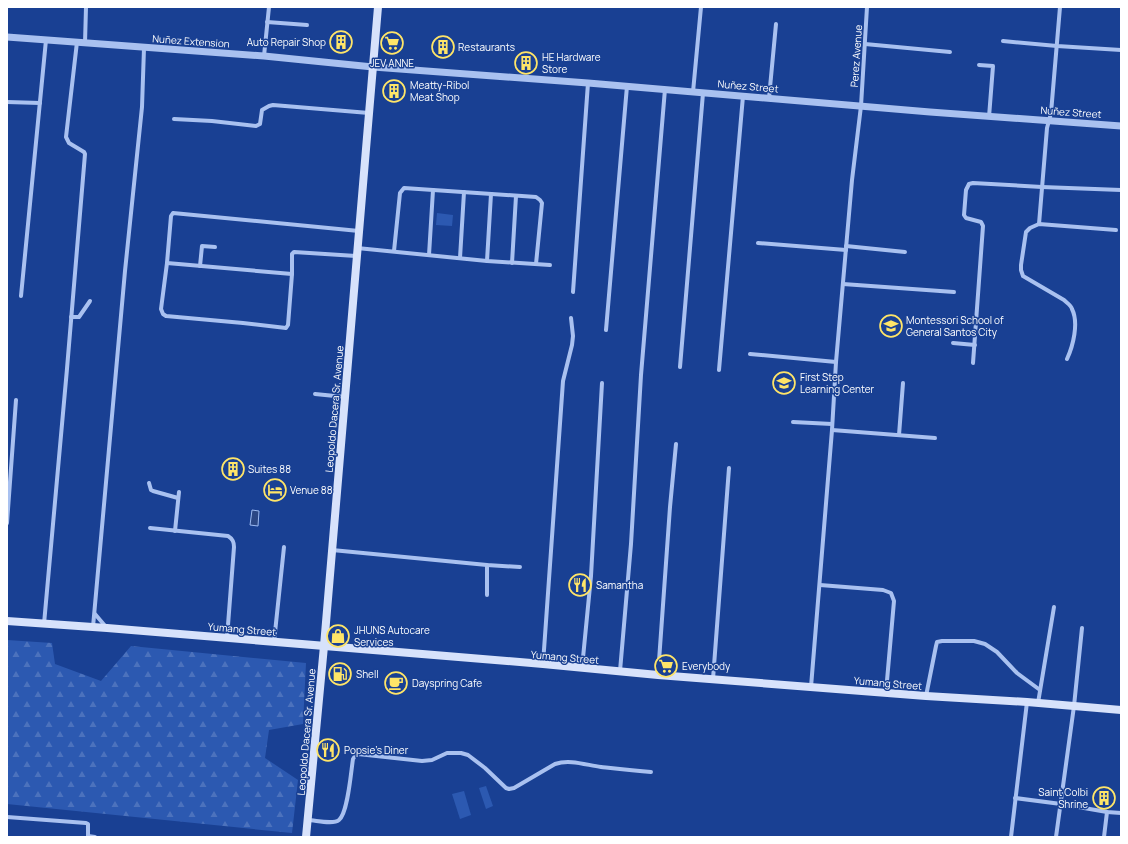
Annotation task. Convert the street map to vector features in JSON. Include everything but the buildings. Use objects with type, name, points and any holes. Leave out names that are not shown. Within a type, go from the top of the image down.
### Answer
[{"type":"main road","name":"Leopoldo Dacera Sr. Avenue","points":[[306,837],[324,646],[378,7]]},
{"type":"main road","name":"Yumang Street","points":[[7,621],[543,664],[713,680],[1121,710]]},
{"type":"street","points":[[85,43],[86,7]]},
{"type":"street","points":[[264,56],[269,7]]},
{"type":"street","points":[[694,92],[701,7]]},
{"type":"street","name":"Perez Avenue","points":[[811,687],[832,430],[836,362],[852,180],[861,106],[867,7]]},
{"type":"street","points":[[1039,224],[1047,128],[1051,113],[1060,7]]},
{"type":"street","points":[[268,22],[307,25]]},
{"type":"street","points":[[769,98],[776,24]]},
{"type":"street","name":"Nuñez Extension","points":[[7,37],[264,56],[373,67]]},
{"type":"street","points":[[20,296],[46,40]]},
{"type":"street","points":[[44,624],[59,468],[85,154],[69,143],[66,137],[77,42]]},
{"type":"street","points":[[1003,42],[1121,50]]},
{"type":"street","points":[[865,44],[950,52]]},
{"type":"street","points":[[93,627],[124,278],[142,107],[144,48]]},
{"type":"street","points":[[979,65],[993,66],[989,117]]},
{"type":"street","name":"Nuñez Street","points":[[373,67],[664,89],[989,117],[1121,126]]},
{"type":"street","points":[[572,292],[588,83]]},
{"type":"street","points":[[606,330],[627,86]]},
{"type":"street","points":[[620,672],[664,89]]},
{"type":"street","points":[[680,367],[703,93]]},
{"type":"street","points":[[719,370],[743,96]]},
{"type":"street","points":[[7,102],[40,103]]},
{"type":"street","points":[[174,119],[236,123],[256,126],[260,124],[262,110],[273,105],[369,113]]},
{"type":"street","points":[[973,363],[983,226],[981,222],[966,218],[964,215],[967,187],[969,184],[1121,190]]},
{"type":"street","points":[[394,251],[400,193],[402,190],[407,188],[536,197],[542,203],[536,264]]},
{"type":"street","points":[[429,255],[433,190]]},
{"type":"street","points":[[460,258],[464,192]]},
{"type":"street","points":[[487,261],[491,194]]},
{"type":"street","points":[[512,263],[516,196]]},
{"type":"street","points":[[356,256],[294,252],[292,254],[288,325],[286,328],[166,316],[161,309],[171,216],[174,213],[359,231]]},
{"type":"street","points":[[1067,359],[1074,338],[1075,323],[1072,309],[1064,300],[1023,276],[1021,270],[1026,232],[1030,228],[1039,224],[1116,230]]},
{"type":"street","points":[[758,243],[905,252]]},
{"type":"street","points":[[200,266],[202,246],[215,247]]},
{"type":"street","points":[[357,248],[487,261],[550,265]]},
{"type":"street","points":[[167,263],[292,274]]},
{"type":"street","points":[[843,284],[954,292]]},
{"type":"street","points":[[71,317],[79,317],[90,301]]},
{"type":"street","points":[[543,664],[563,381],[573,336],[571,318]]},
{"type":"street","points":[[953,343],[975,345]]},
{"type":"street","points":[[750,354],[836,362]]},
{"type":"street","points":[[582,668],[591,576],[602,383]]},
{"type":"street","points":[[899,435],[903,383]]},
{"type":"street","points":[[315,394],[345,397]]},
{"type":"street","points":[[7,523],[16,400]]},
{"type":"street","points":[[793,422],[832,424]]},
{"type":"street","points":[[832,430],[935,438]]},
{"type":"street","points":[[658,675],[676,444]]},
{"type":"street","points":[[713,680],[729,468]]},
{"type":"street","points":[[149,483],[153,492],[178,498]]},
{"type":"street","points":[[175,531],[179,492]]},
{"type":"street","points":[[150,528],[228,536],[232,538],[234,543],[226,638]]},
{"type":"street","points":[[274,642],[284,547]]},
{"type":"street","points":[[332,550],[520,567]]},
{"type":"street","points":[[486,565],[487,595]]},
{"type":"street","points":[[820,585],[883,590],[891,593],[894,601],[886,692]]},
{"type":"street","points":[[1038,703],[1054,607]]},
{"type":"street","points":[[94,614],[107,628]]},
{"type":"street","points":[[1056,837],[1074,706],[1082,628]]},
{"type":"street","points":[[926,696],[937,642],[942,641],[974,640],[985,644],[997,652],[1017,673],[1040,690]]},
{"type":"street","points":[[1011,837],[1027,702]]},
{"type":"street","points":[[308,820],[330,822],[339,820],[346,805],[353,759],[358,754],[422,761],[432,760],[447,753],[461,753],[468,755],[485,768],[504,787],[510,789],[560,762],[574,762],[622,770],[651,772]]},
{"type":"street","points":[[1015,798],[1121,813]]},
{"type":"street","points":[[1104,837],[1107,812]]},
{"type":"street","points":[[7,817],[86,823],[89,827],[88,837],[95,837]]},
{"type":"green space","points":[[437,213],[453,215],[452,226],[436,225]]},
{"type":"green space","points":[[7,640],[52,643],[55,664],[101,681],[131,646],[306,663],[303,724],[269,730],[265,758],[298,780],[292,833],[7,804]]},
{"type":"green space","points":[[486,786],[493,806],[486,809],[479,788]]},
{"type":"green space","points":[[464,791],[471,815],[460,819],[452,794]]},
{"type":"shaded area","points":[[252,510],[259,511],[258,526],[250,525]]},
{"type":"place","name":"Auto Repair Shop","points":[[341,42]]},
{"type":"place","name":"JEV ANNE","points":[[392,43]]},
{"type":"place","name":"Restaurants","points":[[443,47]]},
{"type":"place","name":"HE Hardware Store","points":[[526,63]]},
{"type":"place","name":"Meatty-Ribol Meat Shop","points":[[394,91]]},
{"type":"place","name":"Montessori School of General Santos City","points":[[891,326]]},
{"type":"place","name":"First Step Learning Center","points":[[784,383]]},
{"type":"place","name":"Suites 88","points":[[233,469]]},
{"type":"place","name":"Venue 88","points":[[275,490]]},
{"type":"place","name":"Samantha","points":[[580,585]]},
{"type":"place","name":"JHUNS Autocare Services","points":[[338,636]]},
{"type":"place","name":"Everybody","points":[[666,666]]},
{"type":"place","name":"Shell","points":[[340,674]]},
{"type":"place","name":"Dayspring Cafe","points":[[396,683]]},
{"type":"place","name":"Popsie's Diner","points":[[328,750]]},
{"type":"place","name":"Saint Colbi Shrine","points":[[1104,798]]}]
